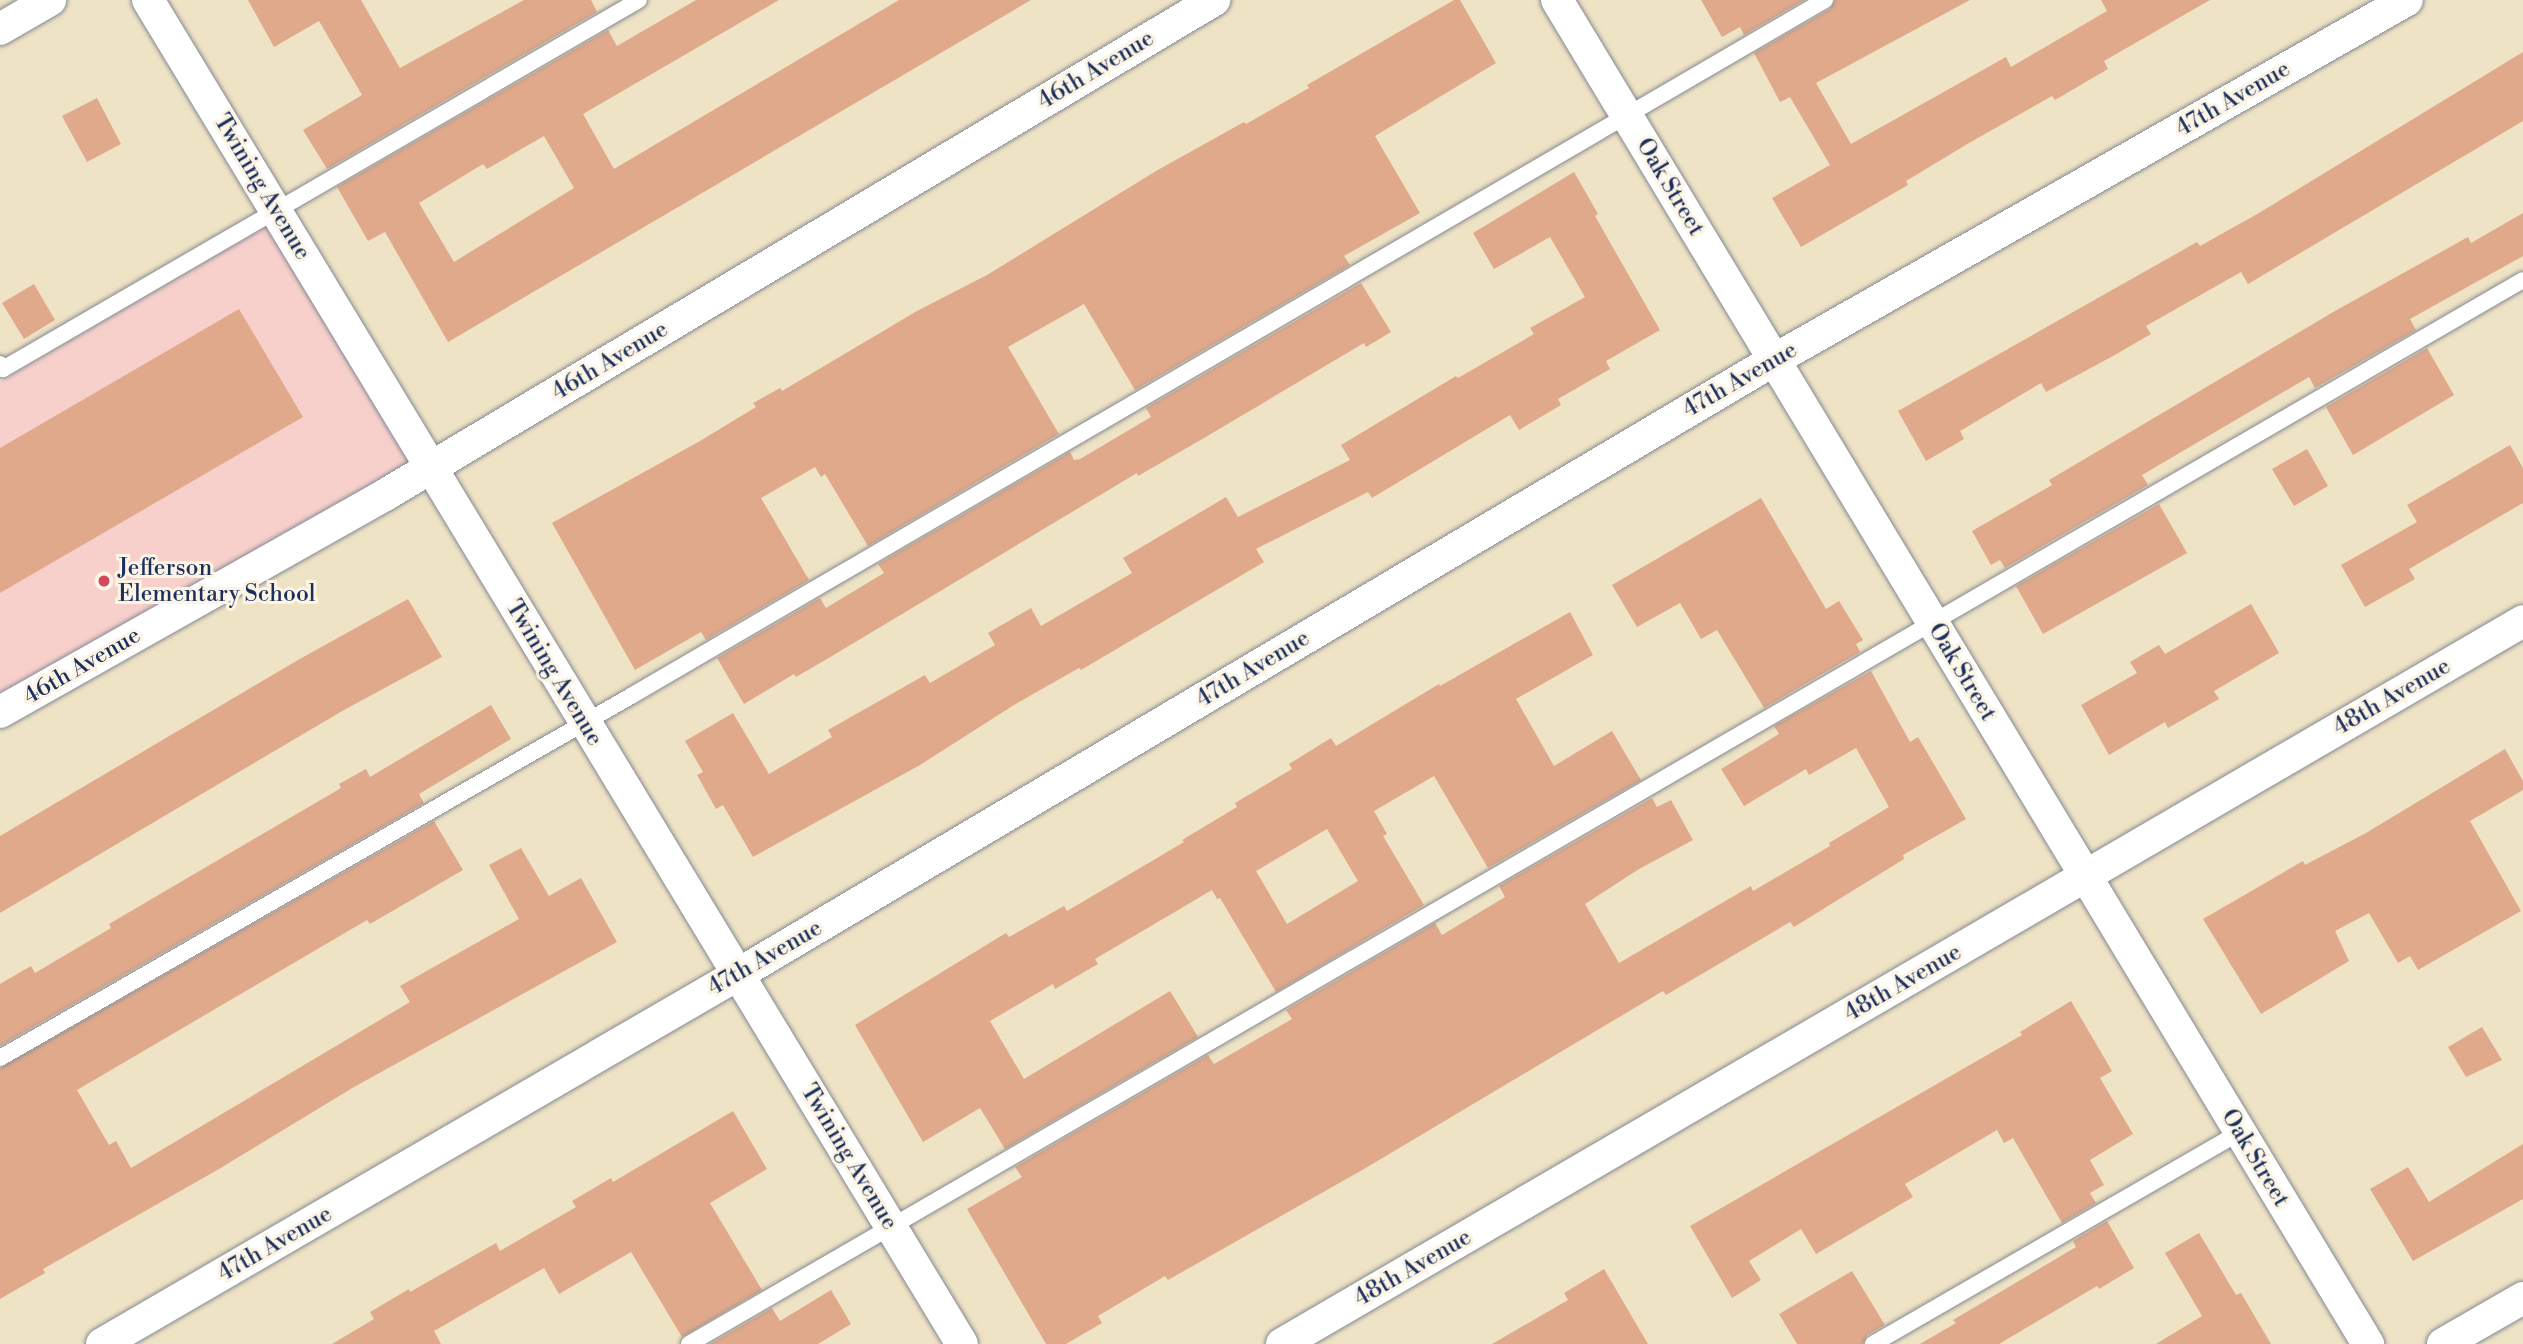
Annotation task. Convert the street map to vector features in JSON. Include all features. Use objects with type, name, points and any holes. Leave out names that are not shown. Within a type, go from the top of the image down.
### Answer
[{"type":"street","points":[[0,29],[50,0]]},
{"type":"street","name":"Twining Avenue","points":[[148,0],[962,1344]]},
{"type":"street","name":"46th Avenue","points":[[0,712],[430,468],[1214,0]]},
{"type":"street","name":"Oak Street","points":[[1557,0],[2084,878],[2368,1344]]},
{"type":"street","name":"47th Avenue","points":[[103,1344],[737,975],[1774,360],[2407,0]]},
{"type":"street","name":"48th Avenue","points":[[1282,1344],[2523,621]]},
{"type":"street","points":[[2444,1344],[2523,1298]]},
{"type":"lane","points":[[0,364],[3,369],[639,0]]},
{"type":"lane","points":[[0,1058],[584,723],[1825,0]]},
{"type":"lane","points":[[688,1344],[2523,280]]},
{"type":"lane","points":[[1873,1344],[2240,1132]]},
{"type":"shaded area","name":"Jefferson Elementary School","points":[[272,223],[416,459],[0,702],[0,382]]},
{"type":"building","points":[[248,0],[361,0],[400,68],[524,0],[591,0],[597,12],[327,169],[303,130],[362,95],[319,21],[274,47]]},
{"type":"building","points":[[696,0],[779,0],[583,114],[614,169],[899,0],[1031,0],[448,342],[385,232],[368,241],[337,187],[608,30],[617,46]],"holes":[[[544,136],[574,188],[454,262],[419,203],[483,164],[487,169]]]},
{"type":"building","points":[[1454,0],[1460,0],[1496,63],[1375,136],[1420,213],[1344,256],[1350,265],[1135,390],[1084,304],[1008,347],[1059,434],[868,546],[825,474],[821,477],[815,467],[761,498],[809,580],[706,640],[701,632],[635,670],[552,523],[700,441],[756,407],[753,403],[780,388],[782,391],[917,311],[987,275],[1156,171],[1309,88],[1307,85]]},
{"type":"building","points":[[1701,0],[1804,0],[1744,35],[1740,27],[1722,37]]},
{"type":"building","points":[[1835,0],[1970,0],[1816,83],[1851,144],[2006,57],[2011,67],[2107,11],[2101,0],[2210,0],[2104,61],[2108,69],[2055,100],[2052,96],[1969,143],[1906,181],[1908,185],[1801,247],[1772,198],[1830,165],[1790,97],[1780,102],[1754,53],[1830,9]]},
{"type":"building","points":[[2523,52],[2523,121],[2248,284],[2241,272],[2146,326],[2151,334],[2113,356],[2046,392],[2041,383],[1960,431],[1964,439],[1926,461],[1898,411],[2197,242],[2200,246],[2259,213]]},
{"type":"building","points":[[97,98],[121,144],[87,162],[62,116]]},
{"type":"building","points":[[1574,172],[1598,214],[1595,216],[1660,330],[1606,361],[1610,369],[1558,399],[1561,405],[1519,430],[1510,415],[1372,498],[1368,492],[1256,549],[1264,562],[1081,670],[1079,668],[1014,705],[920,765],[753,857],[723,805],[716,809],[697,775],[703,772],[685,741],[733,713],[769,774],[832,737],[828,730],[925,675],[930,683],[995,645],[988,633],[1031,608],[1041,626],[1132,573],[1123,558],[1226,497],[1238,517],[1350,460],[1341,445],[1456,376],[1458,378],[1534,334],[1530,328],[1585,297],[1550,237],[1494,269],[1473,233]]},
{"type":"building","points":[[2523,213],[2523,256],[2410,319],[2416,330],[2315,388],[2309,377],[2142,475],[2148,485],[2005,568],[2000,560],[1991,565],[1972,531],[2052,485],[2049,480],[2335,311],[2468,237],[2471,243]]},
{"type":"building","points":[[1361,283],[1391,332],[1366,347],[1364,343],[1138,476],[1137,473],[832,656],[796,677],[794,674],[744,704],[717,658],[820,598],[826,608],[884,573],[878,564],[1070,452],[1074,460],[1080,459],[1151,417],[1146,408]]},
{"type":"building","points":[[34,284],[55,320],[24,339],[2,303]]},
{"type":"building","points":[[239,309],[303,417],[0,593],[0,448]]},
{"type":"building","points":[[2427,348],[2454,395],[2353,455],[2326,407]]},
{"type":"building","points":[[2510,445],[2523,468],[2523,503],[2409,569],[2415,579],[2365,607],[2341,565],[2417,522],[2407,505]]},
{"type":"building","points":[[2307,449],[2328,486],[2294,506],[2272,469]]},
{"type":"building","points":[[1761,498],[1826,609],[1839,601],[1863,640],[1856,644],[1860,652],[1764,708],[1717,630],[1701,639],[1680,603],[1637,627],[1612,585]]},
{"type":"building","points":[[2159,504],[2187,553],[2043,634],[2016,586]]},
{"type":"building","points":[[408,599],[442,657],[344,710],[0,913],[0,836],[298,660]]},
{"type":"building","points":[[2251,604],[2279,653],[2214,691],[2219,699],[2168,728],[2165,722],[2109,755],[2081,705],[2137,673],[2130,662],[2159,645],[2165,654]]},
{"type":"building","points":[[1570,612],[1593,655],[1516,699],[1554,766],[1612,731],[1641,780],[1488,868],[1434,776],[1374,811],[1387,834],[1383,836],[1424,905],[1276,992],[1220,898],[1217,899],[1212,890],[1095,959],[1098,964],[1055,989],[1053,984],[990,1021],[1024,1079],[1170,991],[1198,1037],[1005,1149],[980,1108],[923,1142],[855,1025],[1006,933],[1009,937],[1064,906],[1067,911],[1184,842],[1182,840],[1237,807],[1235,803],[1292,769],[1289,764],[1331,738],[1336,746],[1439,684],[1440,686]],"holes":[[[1327,829],[1358,881],[1287,924],[1256,871]]]},
{"type":"building","points":[[1871,671],[1910,742],[1918,737],[1966,819],[1903,855],[1904,859],[1794,927],[1790,922],[1666,995],[1663,991],[1364,1169],[1168,1280],[1165,1276],[1098,1316],[1102,1323],[1066,1344],[1046,1344],[967,1209],[1022,1177],[1015,1167],[1208,1055],[1214,1064],[1292,1019],[1286,1010],[1435,923],[1442,935],[1505,897],[1499,886],[1652,798],[1657,807],[1671,800],[1693,840],[1639,869],[1585,904],[1619,963],[1751,886],[1753,891],[1830,846],[1829,843],[1889,807],[1856,748],[1809,775],[1806,769],[1744,806],[1721,769],[1779,734],[1774,726]]},
{"type":"building","points":[[491,705],[511,739],[419,794],[424,803],[0,1046],[0,984],[31,966],[35,973],[111,928],[109,924],[341,788],[339,784],[366,769],[370,777]]},
{"type":"building","points":[[2505,749],[2523,781],[2523,790],[2470,821],[2521,911],[2418,970],[2410,956],[2398,963],[2369,913],[2335,931],[2349,961],[2261,1014],[2203,919],[2303,861],[2305,865],[2366,833]]},
{"type":"building","points":[[434,821],[463,870],[370,924],[367,920],[77,1090],[109,1145],[116,1141],[131,1168],[410,1002],[400,986],[519,919],[489,865],[521,848],[549,896],[581,878],[617,942],[354,1087],[219,1169],[43,1269],[45,1273],[0,1299],[0,1068]]},
{"type":"building","points":[[2071,1001],[2112,1071],[2100,1078],[2133,1134],[2090,1160],[2104,1185],[2090,1193],[2096,1203],[2062,1223],[2013,1138],[2004,1143],[1997,1130],[1905,1184],[1913,1197],[1816,1254],[1801,1229],[1749,1261],[1761,1280],[1732,1298],[1690,1226],[2022,1035],[2020,1032]]},
{"type":"building","points":[[2482,1027],[2502,1060],[2466,1077],[2448,1047]]},
{"type":"building","points":[[733,1111],[767,1169],[710,1203],[762,1290],[682,1337],[631,1252],[559,1294],[544,1268],[434,1331],[441,1344],[332,1344],[374,1319],[370,1312],[409,1289],[410,1292],[496,1243],[500,1251],[576,1207],[572,1201],[611,1178],[613,1182]]},
{"type":"building","points":[[2523,1144],[2523,1199],[2413,1261],[2370,1189],[2408,1167],[2429,1202]]},
{"type":"building","points":[[2107,1221],[2134,1268],[2099,1289],[2097,1286],[1999,1344],[1920,1344],[1956,1323],[1953,1320],[2076,1247],[2073,1241]]},
{"type":"building","points":[[2199,1233],[2236,1295],[2241,1293],[2271,1344],[2156,1344],[2202,1316],[2165,1253]]},
{"type":"building","points":[[1604,1269],[1648,1344],[1492,1344],[1568,1300],[1564,1293]]},
{"type":"building","points":[[1852,1271],[1885,1325],[1867,1335],[1863,1344],[1797,1344],[1779,1314]]},
{"type":"building","points":[[831,1290],[851,1324],[818,1344],[710,1344],[772,1308],[780,1321]]},
{"type":"place","name":"Jefferson Elementary School","points":[[104,581]]}]
